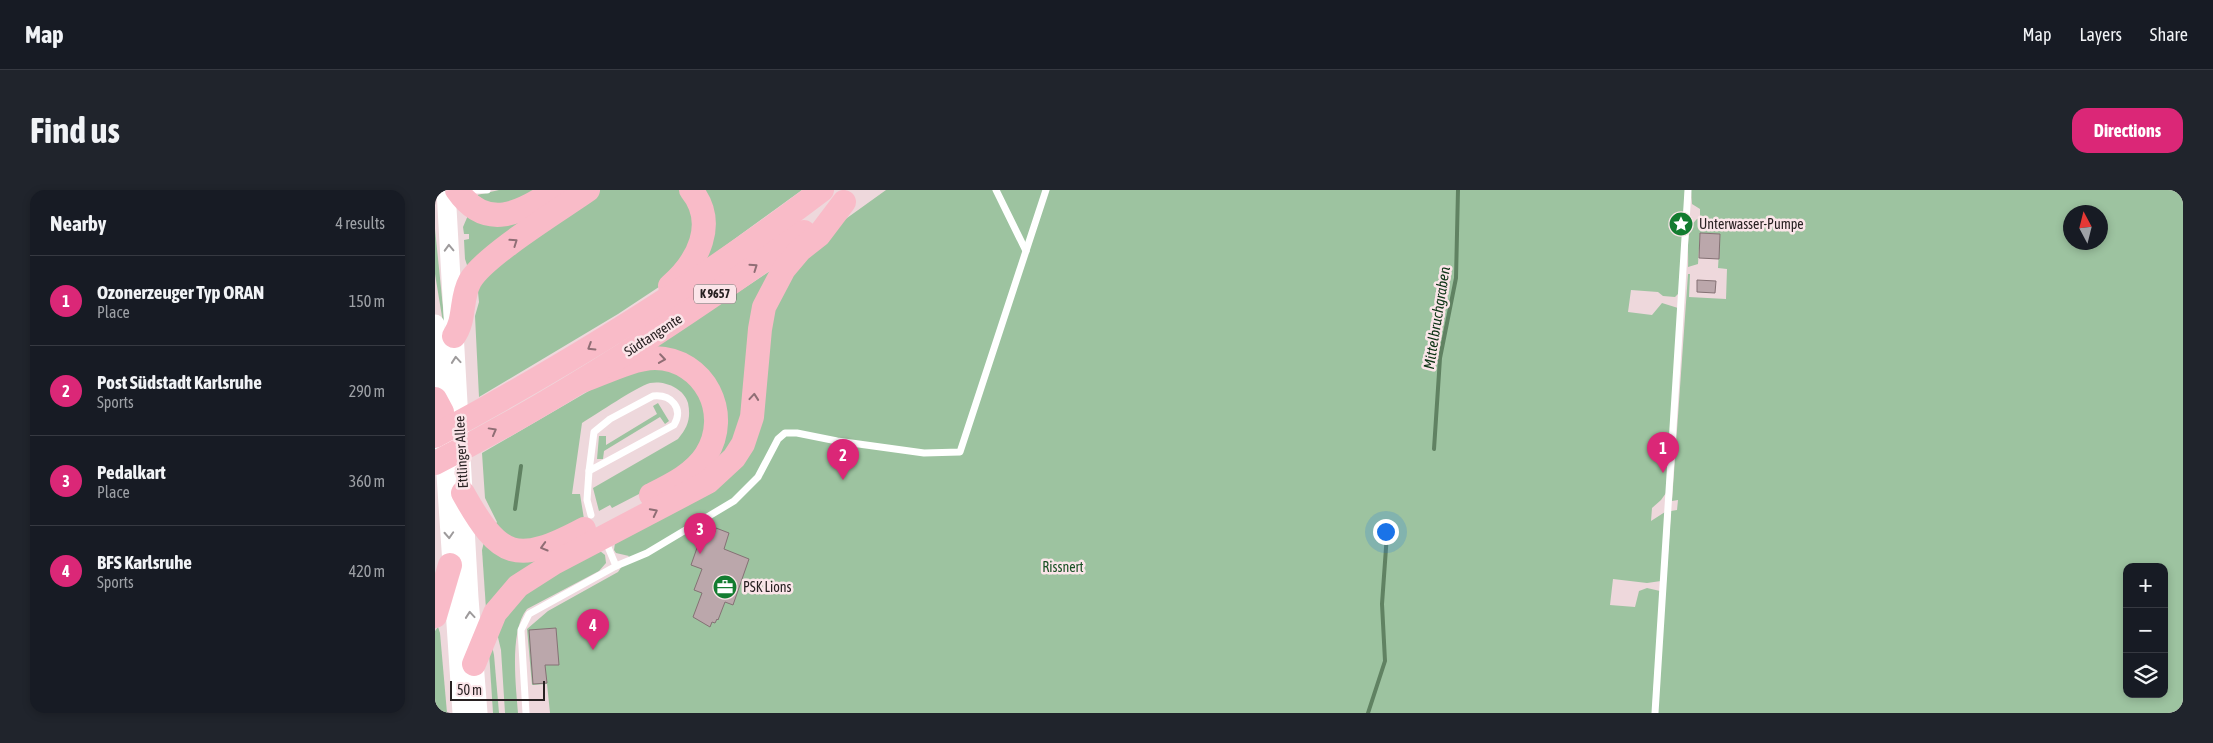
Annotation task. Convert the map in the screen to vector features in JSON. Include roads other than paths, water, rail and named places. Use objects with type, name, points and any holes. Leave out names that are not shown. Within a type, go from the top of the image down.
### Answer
[{"type":"highway","points":[[471,192],[485,213],[505,215],[525,209],[555,190]]},
{"type":"highway","points":[[444,330],[461,322],[465,294],[469,282],[478,271],[495,256],[588,190]]},
{"type":"highway","points":[[650,310],[664,291],[688,269],[703,240],[703,215],[700,204],[691,190]]},
{"type":"highway","name":"Südtangente","points":[[435,436],[524,388],[650,310],[743,248],[822,190]]},
{"type":"highway","points":[[455,499],[499,544],[520,550],[543,549],[599,531],[708,482],[734,458],[743,444],[752,417],[759,329],[764,307],[784,269],[800,250],[819,235],[852,196]]},
{"type":"highway","name":"Südtangente","points":[[435,463],[582,381],[701,304],[852,196]]},
{"type":"highway","points":[[474,664],[495,614],[507,597],[532,576],[698,466],[713,443],[717,426],[716,412],[709,391],[699,378],[684,366],[667,360],[653,358],[582,381]]},
{"type":"highway","points":[[435,616],[450,564]]},
{"type":"main road","name":"Ettlinger Allee","points":[[446,190],[444,330],[439,401],[455,499],[478,713]]},
{"type":"main road","name":"Ettlinger Allee","points":[[444,330],[458,384],[455,499],[450,564],[462,713]]},
{"type":"lane","points":[[996,190],[1026,251]]},
{"type":"lane","points":[[525,713],[521,655],[521,630],[524,620],[537,608],[616,566],[647,553],[734,501],[758,477],[779,439],[785,433],[797,433],[837,441],[924,453],[961,452],[1046,190]]},
{"type":"lane","points":[[1655,713],[1688,190]]},
{"type":"lane","points":[[589,471],[674,425],[677,414],[674,402],[665,396],[653,396],[599,427],[592,438],[589,471],[587,500],[616,566]]},
{"type":"waterway","name":"Mittelbruchgraben","points":[[1434,449],[1440,358],[1456,278],[1458,190]]},
{"type":"waterway","points":[[515,509],[521,466]]},
{"type":"waterway","name":"Mittelbruchgraben","points":[[1368,713],[1385,661],[1382,604],[1387,534]]},
{"type":"place","name":"Unterwasser-Pumpe","points":[[1681,224]]},
{"type":"place","name":"Ozonerzeuger Typ ORAN","points":[[1663,473]]},
{"type":"place","name":"Post Südstadt Karlsruhe","points":[[843,480]]},
{"type":"place","name":"Pedalkart","points":[[700,554]]},
{"type":"place","name":"PSK Lions","points":[[725,587]]},
{"type":"place","name":"BFS Karlsruhe","points":[[593,650]]},
{"type":"park label","name":"Rissnert","points":[[1063,567]]}]
